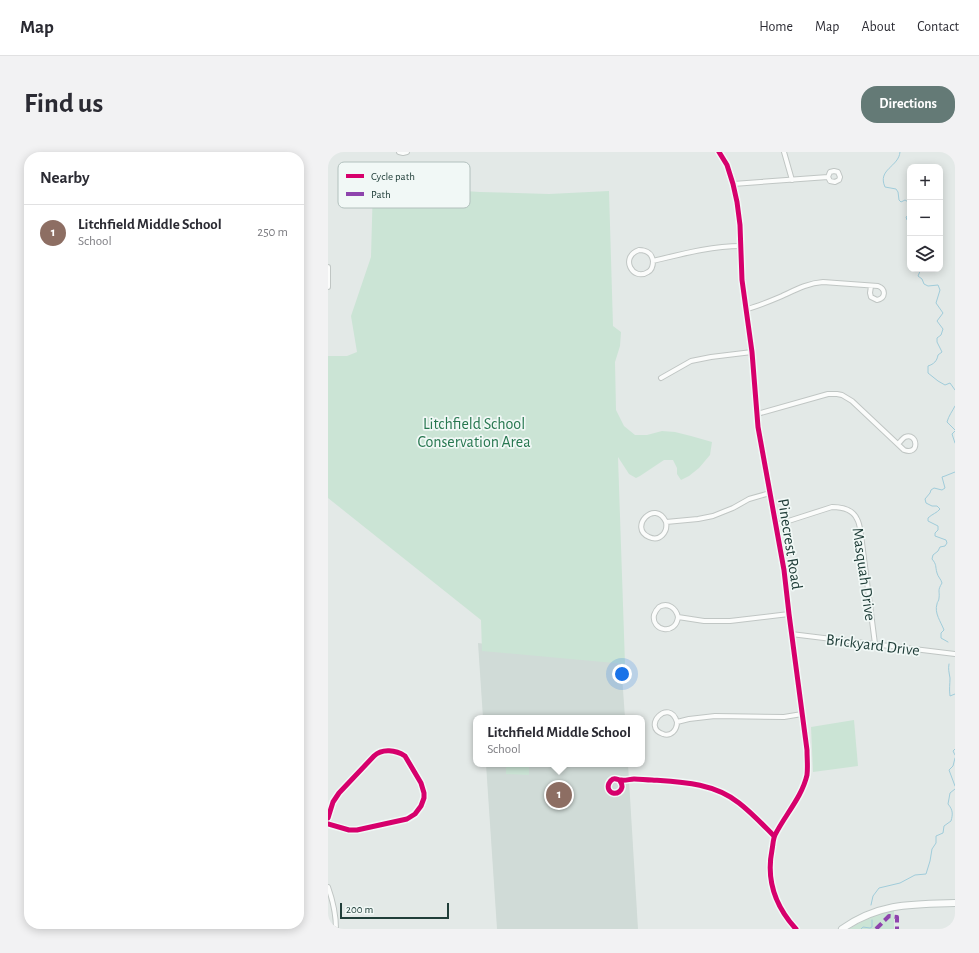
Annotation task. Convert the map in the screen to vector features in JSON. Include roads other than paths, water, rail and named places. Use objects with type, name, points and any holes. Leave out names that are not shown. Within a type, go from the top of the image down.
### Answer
[{"type":"main road","points":[[842,929],[865,916],[894,906],[955,903]]},
{"type":"street","points":[[398,152],[407,152]]},
{"type":"street","name":"Pinecrest Road","points":[[719,152],[727,165],[737,202],[740,224],[742,280],[752,352],[758,427],[784,570],[808,765],[803,786],[798,797],[774,836],[770,858],[772,888],[784,913],[796,929]]},
{"type":"street","points":[[784,152],[792,180]]},
{"type":"street","points":[[733,184],[828,177]]},
{"type":"street","points":[[653,261],[695,251],[727,246],[741,246]]},
{"type":"street","points":[[639,250],[650,254],[653,261],[650,271],[641,275],[634,272],[629,264],[630,257],[639,250]]},
{"type":"street","points":[[328,267],[328,287]]},
{"type":"street","points":[[747,309],[814,282],[871,286]]},
{"type":"street","points":[[662,378],[691,361],[752,352]]},
{"type":"street","points":[[757,414],[823,395],[842,395],[852,401],[898,444]]},
{"type":"street","points":[[666,522],[713,516],[733,508],[748,499],[770,493]]},
{"type":"street","name":"Masquah Drive","points":[[776,525],[832,507],[845,509],[854,515],[857,519],[862,535],[875,644]]},
{"type":"street","points":[[651,514],[660,515],[666,522],[665,532],[657,538],[650,538],[645,534],[642,528],[644,519],[646,516],[651,514]]},
{"type":"street","points":[[664,606],[675,609],[678,617],[676,624],[673,627],[666,629],[662,629],[656,624],[654,617],[657,609],[664,606]]},
{"type":"street","points":[[678,617],[716,622],[789,614]]},
{"type":"street","name":"Brickyard Drive","points":[[791,634],[955,654]]},
{"type":"street","points":[[664,713],[671,714],[677,722],[675,730],[666,735],[659,732],[655,726],[658,716],[664,713]]},
{"type":"street","points":[[677,722],[715,716],[784,717],[802,714]]},
{"type":"street","points":[[328,818],[333,802],[342,789],[377,753],[394,751],[405,756],[423,787],[424,798],[419,810],[406,819],[352,830],[328,824]]},
{"type":"street","points":[[620,780],[635,779],[682,782],[711,788],[730,796],[774,836]]},
{"type":"street","points":[[328,887],[335,910],[336,929]]},
{"type":"waterway","points":[[900,152],[899,157],[886,172],[883,181],[885,187],[896,189],[901,202],[905,200],[907,201]]},
{"type":"waterway","points":[[907,216],[907,220]]},
{"type":"waterway","points":[[920,272],[918,276],[922,279],[924,284],[928,286],[938,285],[940,290],[936,303],[943,313],[937,321],[943,329],[941,335],[937,338],[937,342],[942,352],[938,355],[935,362],[928,366],[928,373],[945,385],[950,383],[955,390]]},
{"type":"waterway","points":[[955,406],[947,422],[955,430]]},
{"type":"waterway","points":[[955,431],[952,434],[955,443]]},
{"type":"waterway","points":[[948,642],[941,638],[941,633],[944,630],[937,614],[936,607],[939,599],[939,589],[942,583],[932,559],[933,555],[940,547],[945,546],[947,543],[946,540],[935,536],[938,526],[928,521],[928,518],[940,509],[937,506],[932,506],[926,503],[925,499],[934,488],[942,490],[945,488],[942,477],[955,472]]},
{"type":"waterway","points":[[949,664],[950,696],[955,694]]},
{"type":"waterway","points":[[955,749],[953,751],[955,755]]},
{"type":"waterway","points":[[955,758],[953,766],[949,770],[955,786]]},
{"type":"waterway","points":[[871,905],[873,896],[879,888],[900,883],[915,875],[926,874],[932,849],[936,843],[936,836],[943,833],[944,826],[951,821],[952,812],[948,804],[950,793],[955,789]]},
{"type":"waterway","points":[[861,929],[863,927],[872,927],[872,920]]},
{"type":"place","name":"Litchfield Middle School","points":[[559,795]]},
{"type":"park label","name":"Litchfield School Conservation Area","points":[[474,432]]}]
